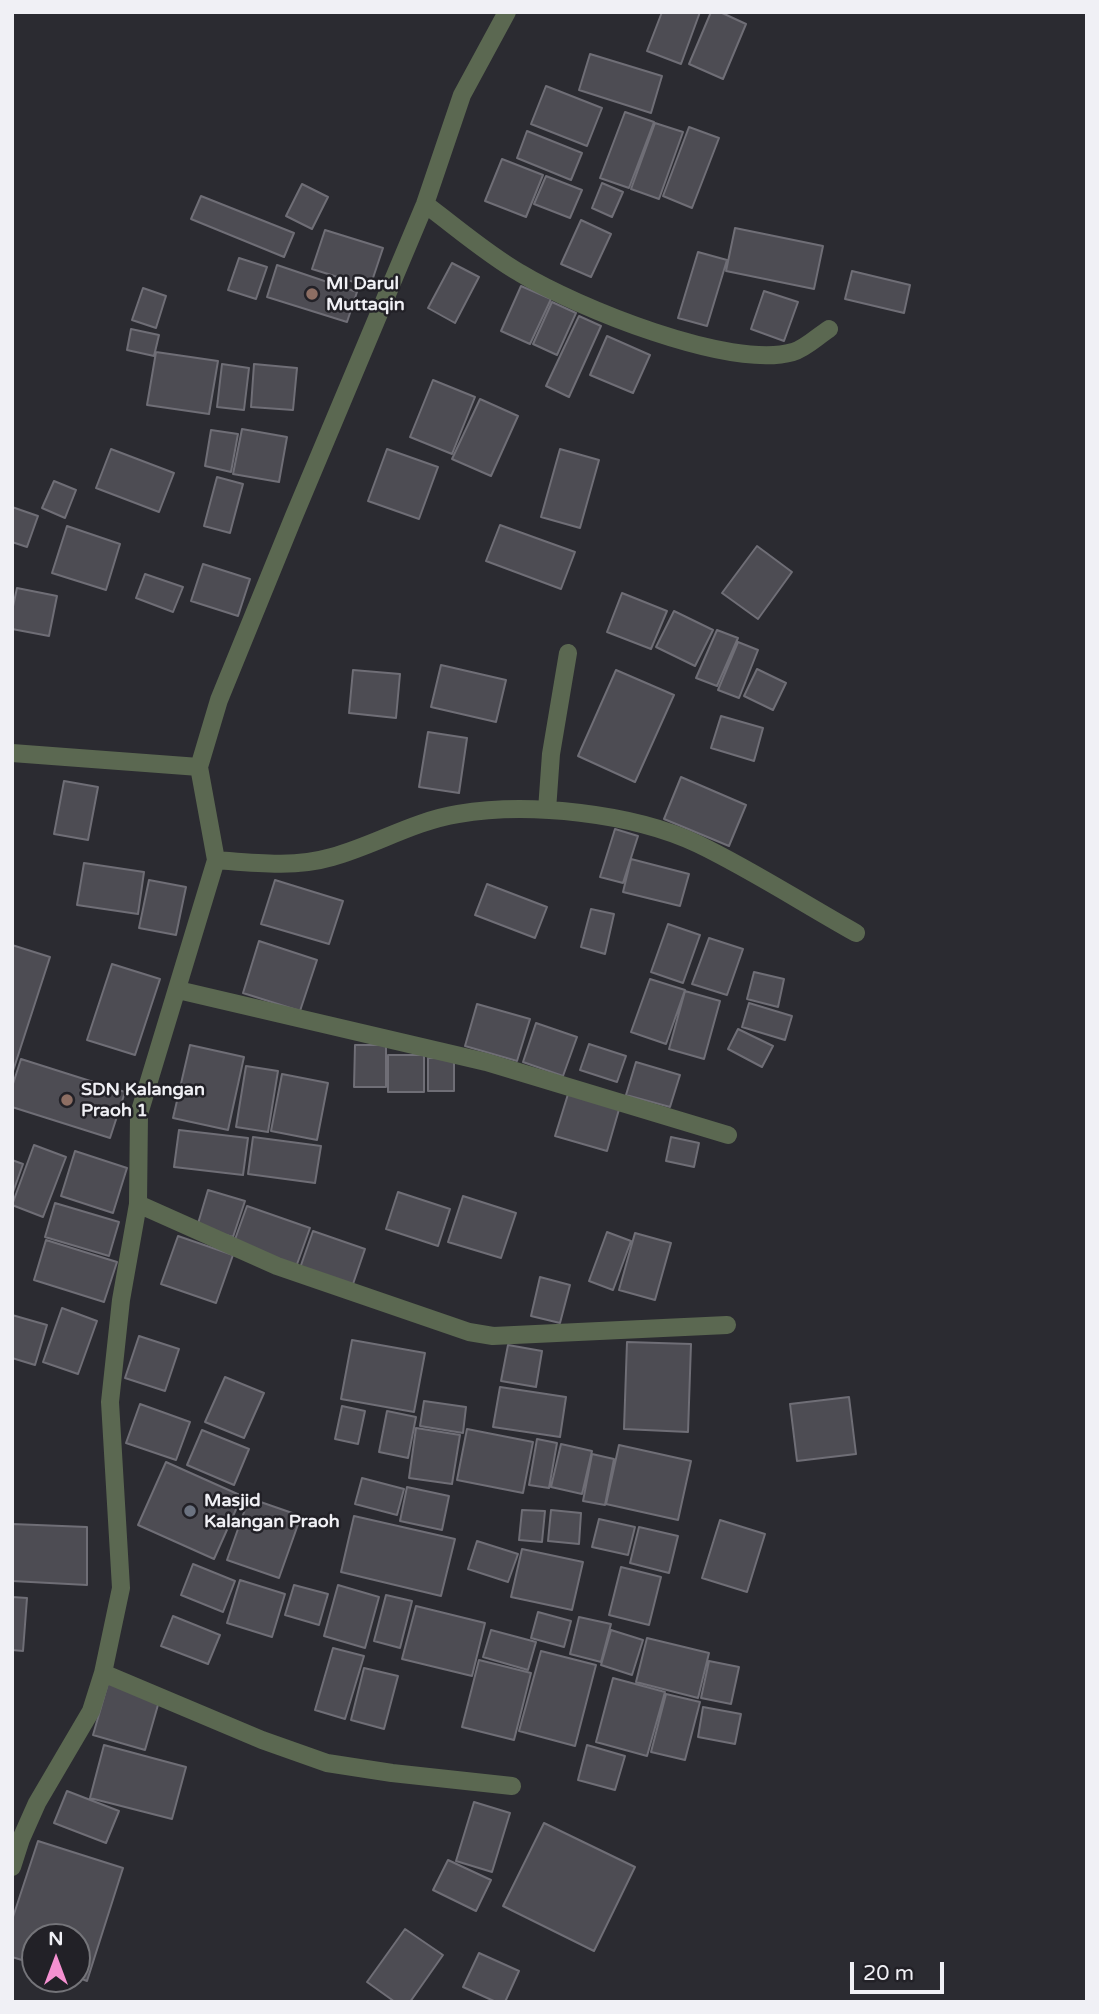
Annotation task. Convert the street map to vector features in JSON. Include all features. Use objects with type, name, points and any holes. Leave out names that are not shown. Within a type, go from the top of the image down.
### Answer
[{"type":"street","points":[[12,1867],[37,1803],[92,1711],[121,1587],[110,1402],[121,1300],[138,1204],[139,1114],[216,860],[199,767],[229,676],[425,204],[462,95],[507,12]]},
{"type":"street","points":[[425,204],[520,273],[587,306],[669,338],[762,357],[795,352],[829,329]]},
{"type":"street","points":[[547,810],[551,754],[568,653]]},
{"type":"street","points":[[12,752],[199,767]]},
{"type":"street","points":[[216,860],[276,865],[307,862],[331,857],[429,821],[458,814],[547,810],[629,821],[698,844],[856,933]]},
{"type":"street","points":[[178,990],[486,1062],[728,1135]]},
{"type":"street","points":[[138,1204],[277,1266],[469,1332],[493,1336],[727,1325]]},
{"type":"street","points":[[103,1673],[262,1740],[327,1763],[513,1786]]},
{"type":"building","points":[[662,12],[700,12],[681,64],[647,51]]},
{"type":"building","points":[[711,12],[720,12],[746,24],[723,79],[689,64]]},
{"type":"building","points":[[590,54],[662,76],[651,113],[579,90]]},
{"type":"building","points":[[546,86],[602,108],[587,146],[531,124]]},
{"type":"building","points":[[625,112],[654,122],[629,188],[600,178]]},
{"type":"building","points":[[655,123],[683,132],[659,199],[631,189]]},
{"type":"building","points":[[689,127],[719,138],[692,208],[663,196]]},
{"type":"building","points":[[527,131],[582,153],[571,180],[517,158]]},
{"type":"building","points":[[502,159],[543,175],[526,217],[485,201]]},
{"type":"building","points":[[546,176],[582,190],[570,218],[534,204]]},
{"type":"building","points":[[602,183],[623,192],[612,217],[592,208]]},
{"type":"building","points":[[302,184],[328,197],[312,229],[286,216]]},
{"type":"building","points":[[201,196],[294,233],[284,257],[191,219]]},
{"type":"building","points":[[581,220],[611,234],[591,277],[561,264]]},
{"type":"building","points":[[735,228],[823,246],[814,289],[726,271]]},
{"type":"building","name":"MI Darul Muttaqin","points":[[325,230],[383,248],[370,287],[312,269]]},
{"type":"building","points":[[698,252],[727,260],[707,326],[678,318]]},
{"type":"building","points":[[239,258],[267,267],[256,299],[228,290]]},
{"type":"building","points":[[452,263],[479,277],[455,323],[428,308]]},
{"type":"building","name":"MI Darul Muttaqin","points":[[277,265],[357,292],[347,322],[267,297]]},
{"type":"building","points":[[852,271],[910,285],[904,313],[845,299]]},
{"type":"building","points":[[521,286],[551,299],[530,344],[501,331]]},
{"type":"building","points":[[143,288],[166,296],[156,328],[132,320]]},
{"type":"building","points":[[764,291],[798,302],[784,341],[751,329]]},
{"type":"building","points":[[552,302],[576,313],[557,355],[533,344]]},
{"type":"building","points":[[579,316],[601,326],[569,397],[546,386]]},
{"type":"building","points":[[131,329],[159,335],[154,356],[127,350]]},
{"type":"building","points":[[607,336],[650,355],[633,393],[590,375]]},
{"type":"building","points":[[156,352],[218,361],[209,414],[147,405]]},
{"type":"building","points":[[222,364],[249,368],[244,410],[217,407]]},
{"type":"building","points":[[254,364],[297,368],[293,410],[251,407]]},
{"type":"building","points":[[433,380],[475,397],[452,454],[410,437]]},
{"type":"building","points":[[480,399],[518,416],[491,476],[452,459]]},
{"type":"building","points":[[242,429],[287,437],[279,482],[233,474]]},
{"type":"building","points":[[211,430],[238,434],[231,472],[205,466]]},
{"type":"building","points":[[111,449],[174,473],[159,512],[96,488]]},
{"type":"building","points":[[387,449],[438,467],[419,519],[368,501]]},
{"type":"building","points":[[560,449],[599,460],[580,528],[541,517]]},
{"type":"building","points":[[217,477],[243,484],[230,533],[204,526]]},
{"type":"building","points":[[54,481],[76,490],[65,518],[42,508]]},
{"type":"building","points":[[12,507],[38,516],[27,547],[12,542]]},
{"type":"building","points":[[500,525],[575,552],[561,589],[486,561]]},
{"type":"building","points":[[67,526],[120,544],[106,590],[52,573]]},
{"type":"building","points":[[757,546],[792,572],[758,619],[722,593]]},
{"type":"building","points":[[203,564],[250,579],[238,616],[191,601]]},
{"type":"building","points":[[145,574],[183,587],[173,612],[136,598]]},
{"type":"building","points":[[17,588],[57,596],[49,636],[12,629],[12,611]]},
{"type":"building","points":[[622,593],[667,611],[651,649],[607,632]]},
{"type":"building","points":[[674,611],[713,630],[695,666],[656,647]]},
{"type":"building","points":[[717,630],[738,638],[717,686],[696,678]]},
{"type":"building","points":[[738,642],[758,650],[739,698],[718,690]]},
{"type":"building","points":[[441,665],[506,680],[496,722],[431,707]]},
{"type":"building","points":[[757,669],[786,683],[773,710],[744,696]]},
{"type":"building","points":[[353,670],[400,674],[396,718],[349,713]]},
{"type":"building","points":[[616,670],[674,695],[635,782],[578,756]]},
{"type":"building","points":[[721,716],[763,728],[754,761],[711,748]]},
{"type":"building","points":[[428,732],[467,738],[459,793],[419,787]]},
{"type":"building","points":[[681,777],[746,805],[729,846],[664,819]]},
{"type":"building","points":[[64,781],[98,787],[88,840],[54,834]]},
{"type":"building","points":[[615,829],[638,836],[623,883],[600,877]]},
{"type":"building","points":[[631,859],[689,874],[680,906],[623,892]]},
{"type":"building","points":[[84,863],[144,872],[138,914],[77,905]]},
{"type":"building","points":[[149,880],[186,887],[176,935],[139,928]]},
{"type":"building","points":[[275,880],[343,901],[329,944],[261,924]]},
{"type":"building","points":[[487,884],[547,907],[535,938],[475,915]]},
{"type":"building","points":[[591,909],[614,914],[605,954],[581,947]]},
{"type":"building","points":[[668,924],[700,935],[683,983],[651,972]]},
{"type":"building","points":[[709,938],[743,949],[727,995],[692,984]]},
{"type":"building","points":[[259,941],[317,960],[300,1011],[243,993]]},
{"type":"building","points":[[12,945],[50,957],[13,1071],[12,1070]]},
{"type":"building","name":"SDN Kalangan Praoh 1","points":[[112,964],[160,979],[135,1055],[87,1040]]},
{"type":"building","points":[[754,972],[784,979],[778,1007],[747,999]]},
{"type":"building","points":[[650,979],[685,990],[666,1044],[631,1032]]},
{"type":"building","points":[[685,991],[720,1001],[704,1059],[669,1049]]},
{"type":"building","points":[[749,1003],[792,1016],[785,1040],[742,1027]]},
{"type":"building","points":[[477,1004],[530,1019],[517,1061],[465,1046]]},
{"type":"building","points":[[536,1023],[577,1037],[563,1076],[523,1062]]},
{"type":"building","points":[[738,1029],[773,1046],[762,1067],[728,1049]]},
{"type":"building","points":[[589,1044],[626,1056],[617,1082],[580,1070]]},
{"type":"building","points":[[190,1045],[244,1057],[228,1130],[173,1118]]},
{"type":"building","points":[[355,1045],[386,1045],[386,1087],[354,1087]]},
{"type":"building","points":[[388,1055],[424,1055],[424,1092],[388,1092]]},
{"type":"building","points":[[428,1058],[454,1058],[454,1091],[428,1091]]},
{"type":"building","name":"SDN Kalangan Praoh 1","points":[[21,1059],[125,1092],[110,1138],[12,1107],[12,1087]]},
{"type":"building","points":[[636,1062],[680,1075],[670,1107],[626,1095]]},
{"type":"building","points":[[246,1066],[278,1071],[268,1132],[236,1127]]},
{"type":"building","points":[[282,1074],[328,1083],[317,1140],[271,1131]]},
{"type":"building","points":[[569,1091],[620,1106],[607,1151],[555,1136]]},
{"type":"building","points":[[179,1130],[248,1138],[243,1175],[174,1167]]},
{"type":"building","points":[[253,1137],[321,1146],[315,1183],[248,1174]]},
{"type":"building","points":[[671,1137],[699,1143],[694,1167],[666,1161]]},
{"type":"building","points":[[34,1145],[66,1157],[43,1217],[12,1205]]},
{"type":"building","points":[[75,1151],[127,1168],[113,1213],[61,1196]]},
{"type":"building","points":[[12,1160],[23,1164],[12,1195]]},
{"type":"building","points":[[208,1190],[245,1201],[233,1237],[197,1227]]},
{"type":"building","points":[[398,1192],[450,1209],[438,1246],[386,1229]]},
{"type":"building","points":[[463,1196],[516,1213],[501,1258],[448,1242]]},
{"type":"building","points":[[55,1203],[119,1222],[109,1256],[45,1237]]},
{"type":"building","points":[[247,1206],[310,1228],[296,1267],[233,1245]]},
{"type":"building","points":[[313,1231],[365,1249],[352,1287],[300,1268]]},
{"type":"building","points":[[607,1232],[631,1241],[613,1290],[589,1281]]},
{"type":"building","points":[[635,1233],[671,1243],[655,1300],[619,1290]]},
{"type":"building","points":[[178,1236],[233,1255],[216,1303],[161,1284]]},
{"type":"building","points":[[46,1240],[117,1262],[104,1302],[34,1280]]},
{"type":"building","points":[[540,1277],[570,1285],[560,1323],[531,1316]]},
{"type":"building","points":[[62,1308],[97,1321],[78,1374],[43,1362]]},
{"type":"building","points":[[12,1315],[47,1325],[35,1365],[12,1358]]},
{"type":"building","points":[[139,1336],[179,1349],[165,1391],[125,1378]]},
{"type":"building","points":[[352,1340],[425,1353],[414,1412],[341,1399]]},
{"type":"building","points":[[627,1342],[691,1344],[688,1432],[624,1429]]},
{"type":"building","points":[[508,1345],[542,1351],[536,1387],[501,1381]]},
{"type":"building","points":[[225,1377],[264,1393],[244,1438],[205,1422]]},
{"type":"building","points":[[500,1387],[566,1397],[560,1437],[493,1427]]},
{"type":"building","points":[[849,1397],[856,1454],[797,1461],[790,1404]]},
{"type":"building","points":[[424,1401],[466,1407],[463,1433],[420,1426]]},
{"type":"building","points":[[140,1404],[190,1422],[176,1460],[126,1443]]},
{"type":"building","points":[[342,1406],[365,1411],[358,1444],[335,1439]]},
{"type":"building","points":[[387,1411],[416,1417],[408,1458],[379,1452]]},
{"type":"building","points":[[416,1428],[460,1435],[452,1484],[409,1478]]},
{"type":"building","points":[[467,1429],[533,1442],[523,1493],[457,1480]]},
{"type":"building","points":[[202,1430],[249,1449],[234,1485],[187,1465]]},
{"type":"building","points":[[537,1439],[557,1443],[549,1488],[529,1485]]},
{"type":"building","points":[[561,1444],[592,1451],[582,1494],[551,1487]]},
{"type":"building","points":[[619,1445],[691,1461],[678,1520],[606,1504]]},
{"type":"building","points":[[592,1454],[614,1459],[605,1505],[583,1501]]},
{"type":"building","name":"Masjid Kalangan Praoh","points":[[166,1462],[242,1496],[214,1559],[138,1525]]},
{"type":"building","points":[[362,1478],[404,1489],[397,1515],[355,1504]]},
{"type":"building","points":[[407,1487],[449,1496],[442,1530],[400,1521]]},
{"type":"building","points":[[249,1498],[301,1516],[279,1578],[227,1560]]},
{"type":"building","points":[[522,1510],[545,1511],[542,1542],[519,1540]]},
{"type":"building","points":[[551,1510],[581,1513],[579,1544],[548,1541]]},
{"type":"building","points":[[354,1516],[455,1539],[441,1596],[341,1572]]},
{"type":"building","points":[[599,1519],[635,1527],[628,1555],[592,1547]]},
{"type":"building","points":[[720,1520],[765,1534],[747,1592],[702,1578]]},
{"type":"building","points":[[12,1524],[87,1527],[87,1585],[12,1581]]},
{"type":"building","points":[[639,1527],[678,1536],[669,1573],[630,1563]]},
{"type":"building","points":[[477,1541],[518,1554],[508,1582],[468,1569]]},
{"type":"building","points":[[522,1549],[583,1562],[572,1610],[511,1597]]},
{"type":"building","points":[[193,1564],[235,1581],[223,1612],[181,1595]]},
{"type":"building","points":[[621,1567],[661,1577],[649,1625],[609,1615]]},
{"type":"building","points":[[240,1580],[285,1594],[272,1637],[227,1623]]},
{"type":"building","points":[[294,1585],[328,1594],[319,1625],[285,1615]]},
{"type":"building","points":[[338,1585],[379,1597],[365,1648],[324,1636]]},
{"type":"building","points":[[386,1595],[412,1601],[400,1648],[374,1641]]},
{"type":"building","points":[[12,1597],[27,1598],[23,1651],[12,1650]]},
{"type":"building","points":[[416,1606],[485,1623],[472,1676],[402,1659]]},
{"type":"building","points":[[538,1612],[571,1621],[564,1647],[531,1638]]},
{"type":"building","points":[[173,1616],[220,1635],[208,1664],[161,1646]]},
{"type":"building","points":[[579,1617],[611,1624],[601,1662],[570,1654]]},
{"type":"building","points":[[491,1630],[536,1642],[528,1670],[483,1657]]},
{"type":"building","points":[[611,1630],[643,1640],[632,1675],[601,1665]]},
{"type":"building","points":[[647,1638],[709,1653],[698,1698],[636,1682]]},
{"type":"building","points":[[333,1648],[364,1656],[345,1719],[315,1710]]},
{"type":"building","points":[[541,1651],[596,1665],[575,1746],[519,1731]]},
{"type":"building","points":[[479,1660],[531,1673],[514,1740],[462,1727]]},
{"type":"building","points":[[709,1661],[739,1667],[731,1704],[701,1698]]},
{"type":"building","points":[[364,1668],[398,1676],[384,1729],[351,1720]]},
{"type":"building","points":[[613,1678],[665,1692],[647,1756],[596,1742]]},
{"type":"building","points":[[108,1683],[160,1698],[145,1750],[93,1735]]},
{"type":"building","points":[[666,1694],[700,1702],[685,1760],[651,1752]]},
{"type":"building","points":[[703,1707],[741,1714],[735,1744],[698,1737]]},
{"type":"building","points":[[104,1745],[186,1767],[172,1819],[90,1798]]},
{"type":"building","points":[[587,1745],[625,1756],[615,1790],[578,1780]]},
{"type":"building","points":[[67,1791],[119,1811],[106,1843],[54,1823]]},
{"type":"building","points":[[474,1802],[510,1813],[492,1872],[456,1861]]},
{"type":"building","points":[[544,1823],[635,1867],[594,1951],[503,1906]]},
{"type":"building","points":[[38,1841],[123,1868],[91,1968],[91,1923],[21,1923],[21,1960],[12,1957],[12,1920]]},
{"type":"building","points":[[448,1860],[491,1880],[476,1911],[433,1890]]},
{"type":"building","points":[[405,1929],[443,1955],[410,2002],[395,2002],[367,1982]]},
{"type":"building","points":[[479,1953],[519,1971],[505,2002],[496,2002],[463,1987]]},
{"type":"place","name":"MI Darul Muttaqin","points":[[312,294]]},
{"type":"place","name":"SDN Kalangan Praoh 1","points":[[67,1100]]},
{"type":"place","name":"Masjid Kalangan Praoh","points":[[190,1511]]}]
